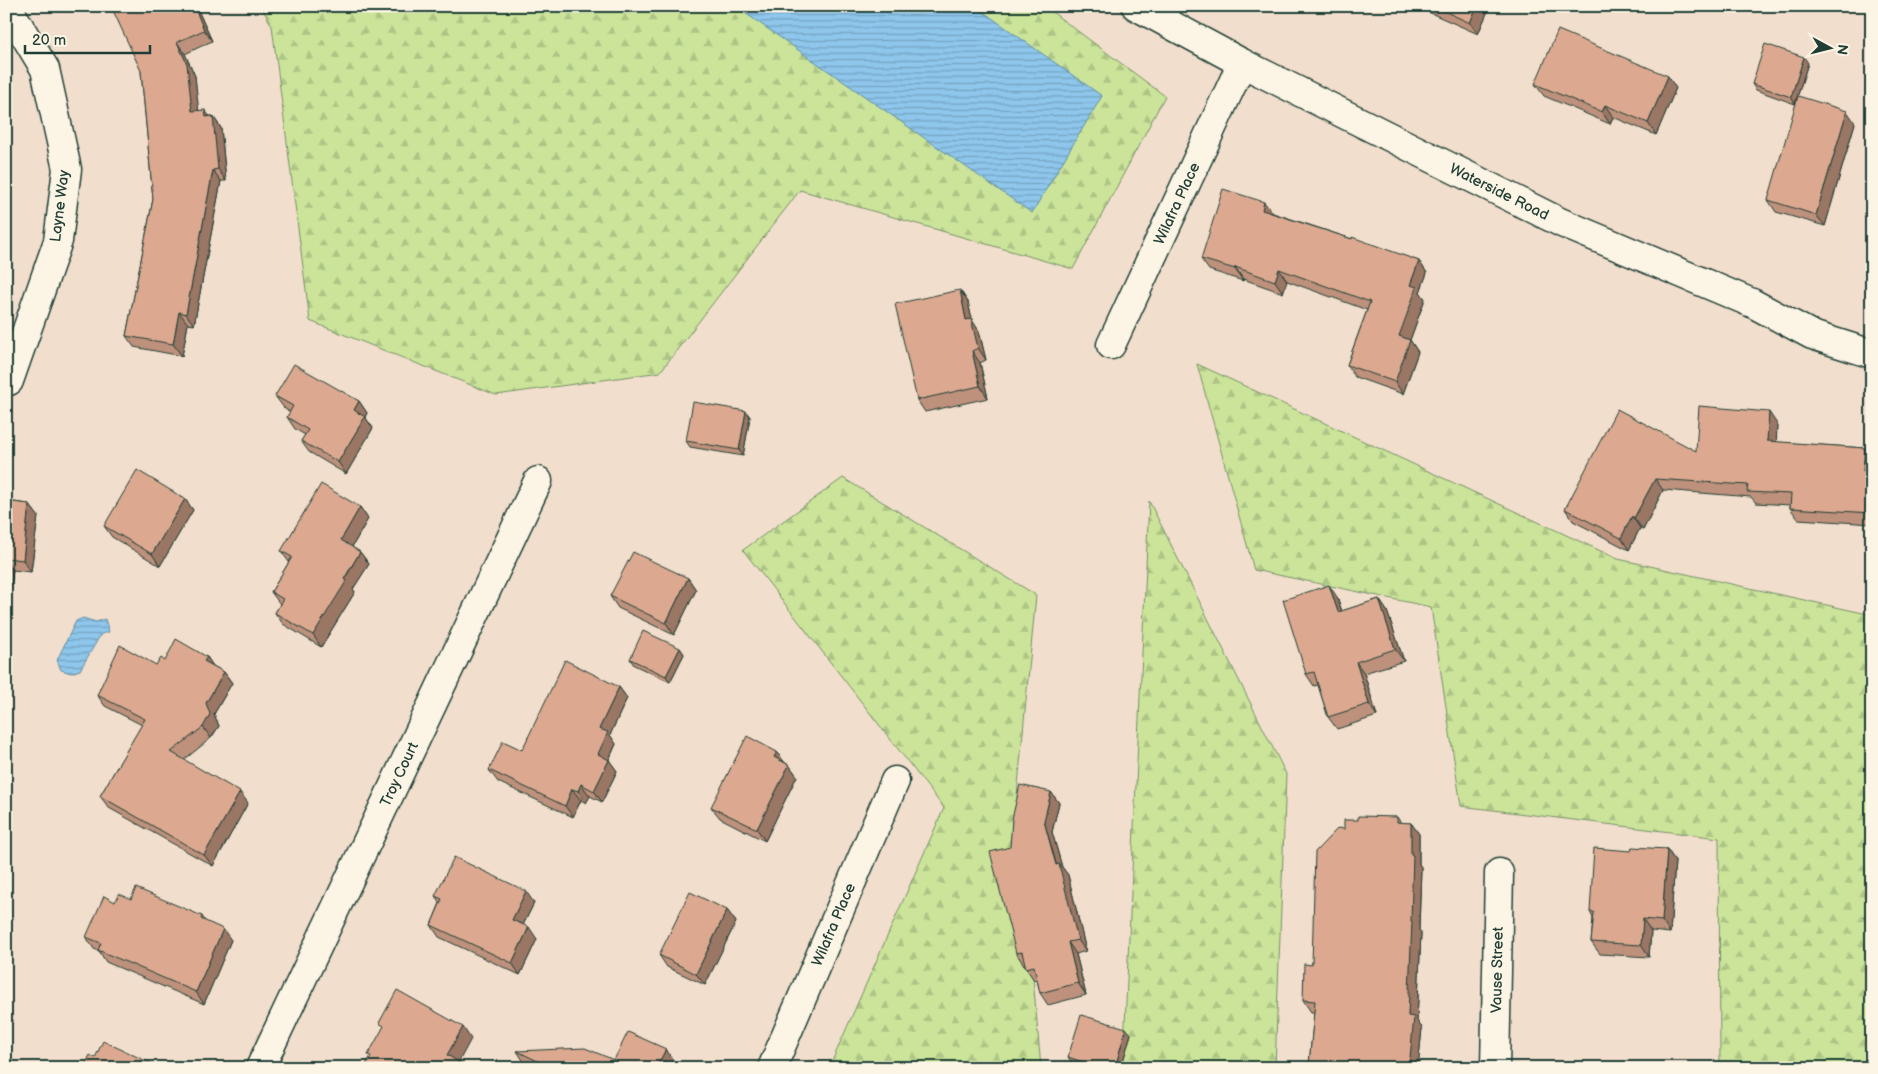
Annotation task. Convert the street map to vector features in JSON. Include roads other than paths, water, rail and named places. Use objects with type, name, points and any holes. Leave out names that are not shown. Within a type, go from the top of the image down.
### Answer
[{"type":"street","name":"Layne Way","points":[[7,6],[45,70],[67,169],[58,241],[9,380]]},
{"type":"street","name":"Waterside Road","points":[[1136,6],[1242,63],[1562,223],[1752,303],[1812,335],[1872,354]]},
{"type":"street","name":"Wilafra Place","points":[[1111,345],[1242,63]]},
{"type":"street","name":"Troy Court","points":[[260,1068],[538,481]]},
{"type":"street","name":"Wilafra Place","points":[[772,1068],[896,781]]},
{"type":"street","name":"Vause Street","points":[[1495,1068],[1498,873]]},
{"type":"water","points":[[735,6],[975,6],[1102,96],[1032,213]]},
{"type":"water","points":[[83,618],[96,622],[105,619],[109,632],[101,634],[80,670],[71,673],[61,670],[57,660],[76,621]]}]
